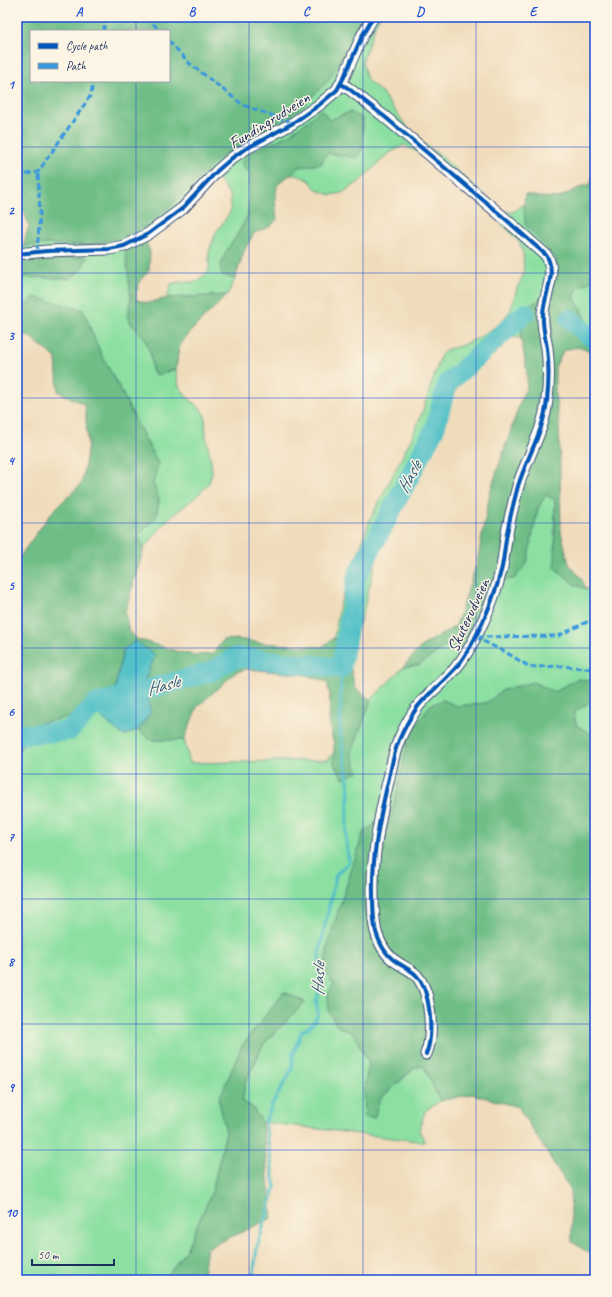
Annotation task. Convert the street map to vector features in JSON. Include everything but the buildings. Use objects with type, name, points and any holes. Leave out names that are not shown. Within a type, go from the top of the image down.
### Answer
[{"type":"street","name":"Fundingrudveien","points":[[17,254],[124,246],[148,234],[183,208],[217,171],[232,158],[293,123],[319,105],[337,90],[362,36],[373,17]]},
{"type":"street","name":"Skuterudveien","points":[[341,84],[385,117],[503,216],[546,255],[549,260],[551,273],[543,313],[548,367],[547,403],[542,424],[518,487],[509,522],[497,587],[491,604],[466,656],[419,705],[406,725],[398,743],[378,833],[372,884],[374,924],[380,943],[388,956],[414,974],[420,980],[424,988],[428,1005],[430,1031],[429,1044],[426,1054]]},
{"type":"green space","points":[[17,17],[367,17],[357,30],[328,81],[300,109],[235,147],[218,159],[172,205],[145,226],[119,238],[88,245],[47,244],[23,246],[29,226],[24,211],[17,212]]},
{"type":"green space","points":[[367,17],[380,17],[377,21],[362,62],[367,80],[381,92],[415,137],[441,156],[494,205],[504,212],[513,212],[524,204],[525,224],[557,260],[552,286],[536,302],[525,307],[521,338],[512,337],[497,352],[475,368],[461,381],[400,503],[379,549],[363,612],[353,643],[352,653],[334,638],[340,604],[370,520],[412,437],[422,413],[441,355],[448,349],[460,346],[478,338],[501,323],[511,309],[517,288],[524,274],[523,253],[519,242],[495,216],[421,154],[404,145],[388,154],[359,182],[342,193],[331,195],[317,190],[309,180],[297,175],[290,175],[299,167],[321,164],[327,153],[356,157],[362,150],[363,119],[350,112],[329,120],[321,109],[308,121],[288,135],[253,152],[248,215],[239,232],[222,275],[235,279],[227,295],[167,298],[171,284],[179,282],[196,282],[209,271],[209,252],[216,232],[230,213],[231,197],[218,178],[126,250],[131,298],[128,316],[132,325],[145,338],[151,356],[152,370],[156,375],[176,369],[179,386],[187,397],[201,409],[205,416],[206,436],[212,473],[209,483],[196,497],[169,518],[144,548],[139,535],[156,517],[159,501],[153,483],[158,464],[100,352],[83,310],[17,315],[17,273],[23,277],[81,270],[87,257],[17,259],[17,247],[47,244],[88,245],[145,226],[172,205],[218,159],[235,147],[357,30]]},
{"type":"green space","points":[[321,109],[329,120],[350,112],[363,119],[362,150],[356,158],[327,153],[321,164],[299,167],[282,180],[277,186],[275,202],[277,219],[271,226],[254,233],[244,251],[235,279],[222,275],[220,267],[226,252],[248,215],[250,175],[241,163],[253,152],[288,135],[308,121]]},
{"type":"green space","points":[[595,115],[595,152],[588,139],[589,124]]},
{"type":"green space","points":[[595,164],[595,270],[589,283],[579,287],[575,293],[575,299],[589,328],[595,332],[595,354],[583,348],[568,349],[563,351],[555,367],[555,394],[559,423],[561,532],[569,564],[581,578],[586,589],[575,585],[555,568],[555,500],[546,495],[538,508],[527,563],[514,579],[495,581],[488,601],[473,624],[465,649],[457,649],[447,645],[419,665],[403,667],[422,646],[456,626],[477,563],[490,492],[527,386],[527,372],[521,338],[525,307],[536,302],[552,286],[557,260],[525,224],[525,194],[539,197],[558,198],[583,186],[591,184]]},
{"type":"green space","points":[[145,240],[150,252],[149,270],[140,281],[136,294],[137,300],[148,303],[167,298],[227,295],[187,335],[179,348],[176,369],[156,375],[152,370],[151,356],[145,338],[132,325],[128,316],[131,298],[125,250]]},
{"type":"green space","points":[[87,257],[81,270],[70,279],[23,277],[17,273],[17,259]]},
{"type":"green space","points":[[595,270],[595,332],[589,328],[575,299],[575,293],[579,287],[589,283]]},
{"type":"green space","points":[[34,297],[83,310],[100,352],[158,464],[153,483],[159,500],[156,517],[139,535],[144,548],[125,612],[129,632],[137,639],[194,655],[213,654],[223,640],[238,639],[261,643],[322,647],[334,638],[352,653],[350,665],[355,688],[371,700],[352,752],[358,772],[343,778],[334,764],[334,744],[329,725],[330,696],[327,682],[307,675],[247,669],[236,672],[197,707],[184,740],[151,740],[138,730],[151,712],[143,684],[155,655],[123,650],[114,696],[95,712],[39,723],[17,753],[17,563],[23,552],[52,512],[82,483],[88,446],[85,405],[58,391],[56,358],[29,336],[17,333],[17,315]]},
{"type":"green space","points":[[546,494],[555,500],[554,535],[575,585],[586,589],[595,589],[595,685],[594,681],[578,679],[554,692],[503,690],[486,703],[457,706],[443,700],[408,739],[392,815],[364,831],[328,943],[324,972],[334,984],[328,995],[337,1026],[353,1033],[369,1064],[364,1089],[374,1118],[380,1099],[416,1067],[424,1066],[440,1101],[425,1111],[419,1130],[425,1142],[262,1122],[252,1107],[242,1101],[246,1081],[263,1045],[305,1002],[284,992],[242,1046],[219,1100],[226,1132],[212,1192],[186,1250],[164,1280],[17,1280],[17,753],[39,723],[95,712],[124,736],[138,730],[151,740],[184,740],[190,763],[328,760],[334,752],[334,764],[352,752],[371,700],[403,667],[419,665],[447,645],[457,649],[465,649],[473,624],[534,527],[538,508]]},
{"type":"green space","points":[[577,679],[594,681],[595,685],[595,699],[574,712],[576,725],[595,736],[595,1257],[572,1242],[570,1189],[518,1107],[472,1094],[440,1101],[424,1066],[415,1067],[380,1099],[374,1118],[365,1117],[364,1089],[369,1064],[353,1033],[337,1026],[329,1012],[328,995],[334,984],[324,972],[328,943],[364,831],[392,815],[408,739],[430,705],[443,700],[457,706],[486,703],[503,690],[533,682],[554,692]]},
{"type":"green space","points":[[595,699],[595,736],[576,725],[574,711]]},
{"type":"green space","points":[[284,992],[305,1002],[263,1045],[246,1081],[242,1101],[252,1107],[262,1122],[272,1218],[207,1248],[202,1280],[164,1280],[186,1250],[212,1192],[226,1132],[219,1100],[242,1046]]},
{"type":"water","points":[[135,641],[155,655],[143,684],[151,712],[138,730],[124,736],[95,712],[114,696],[123,650]]},
{"type":"waterway","name":"Hasle","points":[[17,735],[69,731],[96,704],[210,672],[236,657],[341,668],[357,576],[435,428],[447,384],[525,313]]},
{"type":"waterway","name":"Hasle","points":[[570,319],[588,335],[595,339]]},
{"type":"waterway","name":"Hasle","points":[[253,1280],[257,1247],[275,1188],[265,1122],[272,1105],[292,1069],[293,1054],[302,1031],[314,1022],[318,1014],[316,1002],[320,989],[319,953],[336,875],[349,862],[346,839],[349,786],[340,733],[341,668]]},
{"type":"marked path","points":[[103,30],[107,17]]},
{"type":"marked path","points":[[147,17],[159,30]]},
{"type":"marked path","points":[[170,42],[189,63],[243,105],[293,123]]},
{"type":"marked path","points":[[17,176],[38,172],[91,95],[93,82]]},
{"type":"marked path","points":[[37,252],[40,214],[38,172]]},
{"type":"marked path","points":[[477,637],[558,636],[595,618]]},
{"type":"marked path","points":[[475,637],[507,653],[530,667],[562,666],[595,669]]},
{"type":"cycle path","points":[[17,254],[47,251],[109,249],[124,246],[148,234],[183,208],[217,171],[232,158],[293,123],[319,105],[337,90],[362,36],[373,17]]},
{"type":"cycle path","points":[[341,84],[385,117],[503,217],[546,255],[551,269],[543,318],[548,367],[547,400],[539,433],[518,486],[508,527],[502,567],[497,586],[483,623],[466,654],[453,671],[420,704],[401,736],[397,745],[381,812],[373,880],[374,923],[379,941],[387,954],[416,975],[425,991],[430,1013],[430,1036],[426,1054]]}]
